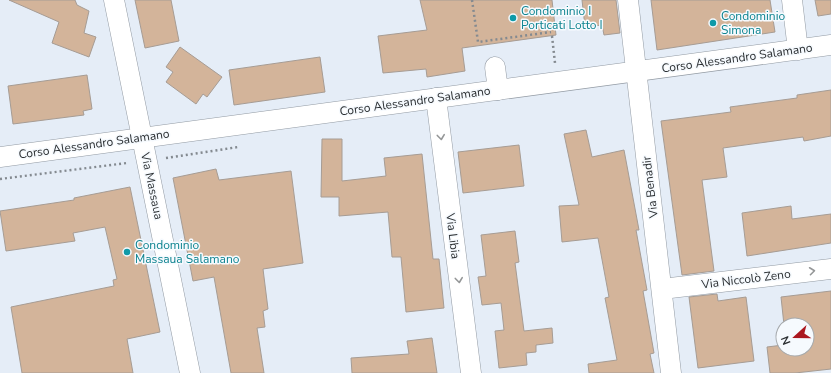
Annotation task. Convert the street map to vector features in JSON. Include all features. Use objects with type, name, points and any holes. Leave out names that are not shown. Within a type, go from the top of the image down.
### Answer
[{"type":"street","name":"Via Massaua","points":[[114,0],[190,373]]},
{"type":"street","name":"Via Benadir","points":[[628,0],[671,373]]},
{"type":"street","points":[[792,0],[798,50]]},
{"type":"street","name":"Corso Alessandro Salamano","points":[[0,157],[831,45]]},
{"type":"street","points":[[495,67],[498,90]]},
{"type":"street","name":"Via Libia","points":[[436,98],[471,373]]},
{"type":"street","name":"Via Niccolò Zeno","points":[[662,289],[831,269]]},
{"type":"path","points":[[472,0],[478,42],[551,34],[558,82]]},
{"type":"building","points":[[9,0],[75,0],[77,5],[89,11],[84,33],[96,37],[89,57],[52,43],[59,22]]},
{"type":"building","points":[[135,0],[171,0],[179,41],[145,48]]},
{"type":"building","points":[[420,0],[552,0],[556,35],[462,48],[465,71],[427,77],[426,69],[383,73],[378,36],[427,30]]},
{"type":"building","points":[[582,0],[616,0],[620,33],[604,35],[602,25],[585,27]]},
{"type":"building","name":"Condominio Simona","points":[[651,0],[770,0],[775,32],[657,50]]},
{"type":"building","points":[[815,0],[831,0],[831,14],[818,16]]},
{"type":"building","points":[[180,47],[222,77],[207,97],[203,94],[196,104],[166,82],[173,72],[166,67]]},
{"type":"building","points":[[320,57],[325,92],[234,105],[229,70]]},
{"type":"building","points":[[87,75],[92,109],[83,111],[84,115],[13,124],[8,86]]},
{"type":"building","points":[[831,90],[831,136],[804,141],[803,137],[723,148],[727,177],[702,180],[714,271],[682,275],[661,121],[731,112],[730,107],[797,98],[797,95]]},
{"type":"building","points":[[586,130],[592,157],[624,150],[639,230],[636,230],[647,290],[643,291],[654,353],[650,354],[654,373],[589,373],[588,364],[617,360],[605,298],[609,297],[598,238],[562,242],[559,206],[579,205],[564,134]]},
{"type":"building","points":[[322,139],[342,139],[342,181],[386,176],[384,158],[422,154],[433,259],[439,259],[444,308],[406,312],[401,257],[392,257],[388,212],[339,216],[339,197],[321,197]]},
{"type":"building","points":[[519,145],[524,186],[463,193],[458,152]]},
{"type":"building","points":[[216,169],[219,180],[291,171],[303,263],[263,269],[268,309],[263,311],[265,327],[257,328],[264,373],[231,373],[214,277],[193,281],[173,178]]},
{"type":"building","points":[[130,187],[160,332],[127,339],[133,373],[22,373],[11,307],[114,286],[113,280],[117,279],[105,227],[73,233],[75,241],[6,251],[0,211],[74,200],[74,198]]},
{"type":"building","points":[[791,206],[792,219],[831,214],[831,243],[747,256],[742,213]]},
{"type":"building","points":[[515,231],[519,262],[515,263],[524,331],[552,328],[553,343],[536,345],[536,352],[526,353],[527,365],[499,368],[495,331],[504,330],[501,303],[482,305],[478,277],[486,276],[481,235]]},
{"type":"building","points":[[831,291],[831,369],[795,373],[770,373],[767,347],[775,346],[775,357],[815,357],[815,317],[783,317],[781,297]]},
{"type":"building","points":[[717,294],[718,301],[746,297],[754,361],[698,368],[689,297]]},
{"type":"building","points":[[432,338],[437,373],[352,373],[351,358],[409,354],[407,341]]},
{"type":"place","name":"Condominio I Porticati Lotto I","points":[[513,18]]},
{"type":"place","name":"Condominio Simona","points":[[713,23]]},
{"type":"place","name":"Condominio Massaua Salamano","points":[[127,252]]}]
